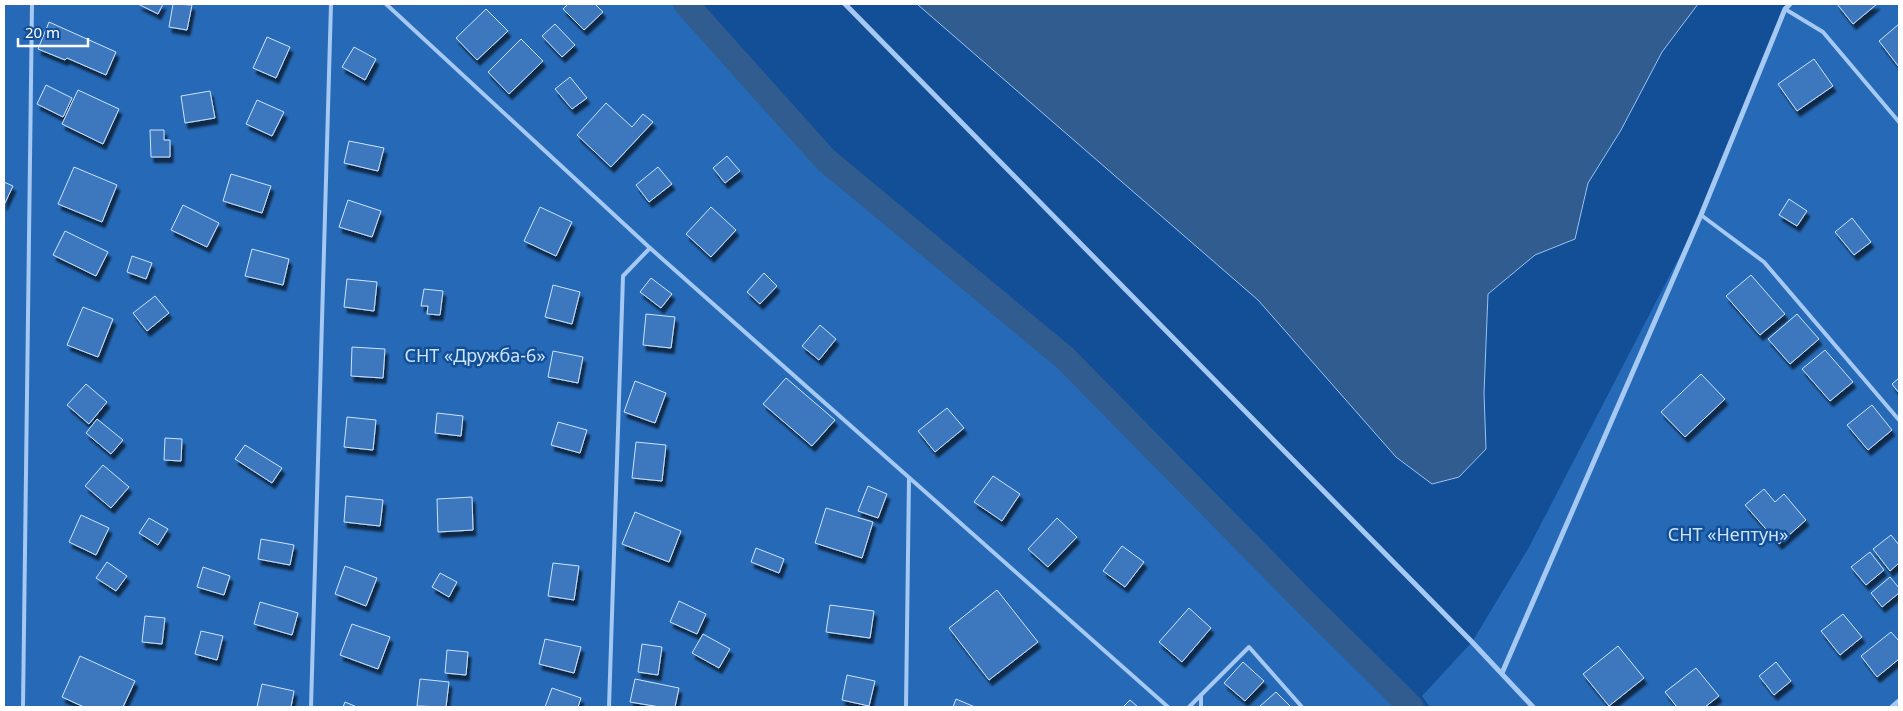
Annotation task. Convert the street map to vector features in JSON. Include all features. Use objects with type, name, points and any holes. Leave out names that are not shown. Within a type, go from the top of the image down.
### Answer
[{"type":"street","points":[[845,4],[1502,673],[1533,707]]},
{"type":"street","points":[[1502,673],[1701,215],[1785,9],[1790,4]]},
{"type":"street","points":[[1892,707],[1899,701]]},
{"type":"lane","points":[[23,707],[32,4]]},
{"type":"lane","points":[[311,707],[331,4]]},
{"type":"lane","points":[[386,4],[650,248],[1168,707]]},
{"type":"lane","points":[[1785,9],[1823,32],[1899,122]]},
{"type":"lane","points":[[1701,215],[1764,262],[1899,420]]},
{"type":"lane","points":[[609,707],[623,276],[650,248]]},
{"type":"lane","points":[[906,707],[909,478]]},
{"type":"lane","points":[[1189,707],[1249,647],[1302,707]]},
{"type":"lane","points":[[1201,696],[1201,707]]},
{"type":"green space","name":"СНТ «Дружба-6»","points":[[4,4],[686,4],[826,160],[1065,358],[1411,707],[4,707]]},
{"type":"green space","name":"СНТ «Нептун»","points":[[1790,4],[1899,4],[1899,707],[1430,707],[1422,696],[1472,642],[1528,549],[1701,215]]},
{"type":"shaded area","points":[[917,4],[1698,4],[1662,52],[1621,130],[1588,183],[1575,239],[1535,255],[1488,294],[1484,393],[1486,449],[1459,477],[1432,484],[1396,457],[1258,300]]},
{"type":"building","points":[[138,4],[163,4],[158,14]]},
{"type":"building","points":[[173,4],[192,5],[187,30],[169,27]]},
{"type":"building","points":[[568,4],[595,4],[603,12],[584,30],[563,9]]},
{"type":"building","points":[[1837,4],[1877,4],[1853,24]]},
{"type":"building","points":[[486,9],[508,31],[477,60],[456,38]]},
{"type":"building","points":[[49,22],[116,52],[106,75],[67,58],[65,60],[38,49]]},
{"type":"building","points":[[555,24],[575,45],[562,57],[542,36]]},
{"type":"building","points":[[1899,24],[1899,67],[1879,41]]},
{"type":"building","points":[[267,37],[290,47],[276,78],[253,68]]},
{"type":"building","points":[[521,39],[543,61],[509,94],[488,72]]},
{"type":"building","points":[[354,47],[376,59],[365,80],[342,67]]},
{"type":"building","points":[[1814,59],[1833,86],[1797,111],[1778,84]]},
{"type":"building","points":[[570,77],[587,98],[572,109],[555,89]]},
{"type":"building","points":[[46,85],[72,98],[63,117],[37,104]]},
{"type":"building","points":[[78,90],[119,109],[103,144],[62,124]]},
{"type":"building","points":[[210,91],[215,118],[185,123],[181,96]]},
{"type":"building","points":[[257,100],[284,112],[272,136],[246,124]]},
{"type":"building","points":[[606,103],[632,127],[643,114],[653,122],[611,167],[577,135]]},
{"type":"building","points":[[150,130],[164,130],[164,140],[170,140],[170,157],[151,157]]},
{"type":"building","points":[[349,141],[384,148],[378,171],[344,163]]},
{"type":"building","points":[[727,156],[740,171],[725,183],[713,168]]},
{"type":"building","points":[[74,167],[117,185],[102,222],[58,204]]},
{"type":"building","points":[[658,167],[672,184],[649,202],[636,185]]},
{"type":"building","points":[[231,174],[271,186],[262,213],[223,201]]},
{"type":"building","points":[[4,182],[13,186],[4,205]]},
{"type":"building","points":[[1789,199],[1807,211],[1797,226],[1779,215]]},
{"type":"building","points":[[348,200],[381,211],[372,237],[339,227]]},
{"type":"building","points":[[183,205],[219,223],[207,247],[171,230]]},
{"type":"building","points":[[540,207],[572,222],[556,256],[524,241]]},
{"type":"building","points":[[711,207],[736,230],[711,257],[686,234]]},
{"type":"building","points":[[1852,218],[1871,242],[1854,255],[1835,232]]},
{"type":"building","points":[[65,231],[108,252],[96,276],[53,255]]},
{"type":"building","points":[[252,249],[289,259],[283,285],[245,276]]},
{"type":"building","points":[[132,256],[152,263],[146,279],[127,272]]},
{"type":"building","points":[[764,273],[777,286],[760,304],[747,292]]},
{"type":"building","points":[[1751,275],[1785,314],[1760,335],[1726,296]]},
{"type":"building","points":[[651,278],[672,294],[661,308],[640,292]]},
{"type":"building","points":[[347,279],[377,282],[374,311],[344,307]]},
{"type":"building","points":[[553,285],[580,292],[572,324],[545,317]]},
{"type":"building","points":[[424,289],[443,291],[440,315],[427,314],[428,306],[421,306]]},
{"type":"building","points":[[155,296],[169,313],[147,331],[133,313]]},
{"type":"building","points":[[83,307],[113,319],[98,357],[67,345]]},
{"type":"building","points":[[646,314],[675,317],[671,348],[643,345]]},
{"type":"building","points":[[1797,314],[1819,339],[1790,364],[1768,339]]},
{"type":"building","points":[[820,325],[836,339],[819,360],[802,346]]},
{"type":"building","points":[[352,347],[385,349],[383,378],[351,376]]},
{"type":"building","points":[[1825,350],[1853,382],[1830,401],[1802,369]]},
{"type":"building","points":[[553,351],[583,357],[578,383],[548,377]]},
{"type":"building","points":[[1701,374],[1725,399],[1685,437],[1661,412]]},
{"type":"building","points":[[786,378],[835,420],[812,446],[763,404]]},
{"type":"building","points":[[1899,378],[1899,393],[1892,384]]},
{"type":"building","points":[[635,381],[666,393],[655,423],[624,412]]},
{"type":"building","points":[[86,384],[107,402],[89,424],[67,405]]},
{"type":"building","points":[[1872,405],[1892,430],[1868,450],[1847,425]]},
{"type":"building","points":[[947,408],[964,428],[935,452],[918,431]]},
{"type":"building","points":[[437,413],[463,416],[461,436],[435,433]]},
{"type":"building","points":[[347,417],[376,420],[373,450],[344,447]]},
{"type":"building","points":[[97,419],[123,440],[111,454],[86,433]]},
{"type":"building","points":[[558,422],[587,430],[580,453],[551,445]]},
{"type":"building","points":[[165,438],[182,439],[181,461],[164,460]]},
{"type":"building","points":[[636,442],[666,445],[662,481],[632,478]]},
{"type":"building","points":[[245,445],[282,468],[272,483],[235,459]]},
{"type":"building","points":[[103,465],[129,487],[111,508],[85,486]]},
{"type":"building","points":[[993,476],[1020,494],[1002,521],[974,502]]},
{"type":"building","points":[[868,486],[887,494],[878,518],[858,511]]},
{"type":"building","points":[[1764,489],[1775,502],[1784,494],[1806,520],[1779,544],[1745,505]]},
{"type":"building","points":[[346,496],[383,500],[380,526],[344,522]]},
{"type":"building","points":[[472,497],[473,530],[438,532],[437,499]]},
{"type":"building","points":[[826,508],[873,522],[862,558],[815,543]]},
{"type":"building","points":[[635,512],[681,531],[669,562],[622,544]]},
{"type":"building","points":[[81,515],[109,528],[96,555],[69,542]]},
{"type":"building","points":[[149,518],[168,529],[158,545],[139,533]]},
{"type":"building","points":[[1057,518],[1077,537],[1048,567],[1028,549]]},
{"type":"building","points":[[1891,535],[1899,545],[1899,563],[1890,571],[1873,549]]},
{"type":"building","points":[[261,539],[294,545],[290,565],[258,559]]},
{"type":"building","points":[[1122,546],[1144,562],[1125,587],[1103,571]]},
{"type":"building","points":[[756,548],[784,559],[779,573],[751,562]]},
{"type":"building","points":[[1870,552],[1884,570],[1866,585],[1851,567]]},
{"type":"building","points":[[107,562],[127,576],[116,591],[96,578]]},
{"type":"building","points":[[553,563],[579,566],[574,600],[548,596]]},
{"type":"building","points":[[345,566],[377,578],[366,606],[335,594]]},
{"type":"building","points":[[203,567],[230,576],[224,595],[197,587]]},
{"type":"building","points":[[440,573],[457,582],[449,597],[432,587]]},
{"type":"building","points":[[1890,577],[1899,588],[1899,593],[1882,607],[1871,593]]},
{"type":"building","points":[[997,590],[1038,642],[989,680],[949,628]]},
{"type":"building","points":[[679,601],[706,614],[697,634],[670,622]]},
{"type":"building","points":[[260,602],[298,613],[292,635],[254,624]]},
{"type":"building","points":[[830,605],[874,611],[870,638],[826,632]]},
{"type":"building","points":[[1189,608],[1211,628],[1182,662],[1159,642]]},
{"type":"building","points":[[1843,614],[1862,637],[1840,655],[1821,631]]},
{"type":"building","points":[[145,616],[165,618],[162,644],[142,642]]},
{"type":"building","points":[[352,624],[390,637],[378,669],[340,655]]},
{"type":"building","points":[[201,631],[223,636],[217,660],[195,654]]},
{"type":"building","points":[[1891,632],[1899,641],[1899,659],[1877,677],[1861,656]]},
{"type":"building","points":[[703,634],[730,649],[719,668],[692,653]]},
{"type":"building","points":[[545,639],[581,647],[574,673],[539,664]]},
{"type":"building","points":[[642,644],[662,647],[658,675],[638,672]]},
{"type":"building","points":[[1618,646],[1644,678],[1609,706],[1583,674]]},
{"type":"building","points":[[447,650],[468,652],[466,675],[445,673]]},
{"type":"building","points":[[80,656],[135,681],[123,707],[84,707],[62,697]]},
{"type":"building","points":[[1243,662],[1264,681],[1245,701],[1224,683]]},
{"type":"building","points":[[1776,662],[1791,681],[1774,695],[1759,676]]},
{"type":"building","points":[[1696,668],[1719,696],[1705,707],[1677,707],[1665,692]]},
{"type":"building","points":[[847,675],[875,681],[869,706],[842,700]]},
{"type":"building","points":[[420,679],[449,682],[446,707],[417,706]]},
{"type":"building","points":[[635,679],[679,688],[675,707],[660,707],[630,702]]},
{"type":"building","points":[[262,684],[294,691],[291,707],[257,707]]},
{"type":"building","points":[[552,688],[581,698],[578,707],[545,707]]},
{"type":"building","points":[[1276,692],[1291,707],[1259,707]]},
{"type":"building","points":[[956,699],[975,707],[953,707]]},
{"type":"building","points":[[1130,700],[1138,707],[1123,707]]},
{"type":"building","points":[[345,702],[357,707],[343,707]]},
{"type":"waterway","points":[[686,4],[826,160],[1065,358],[1411,707]]}]
